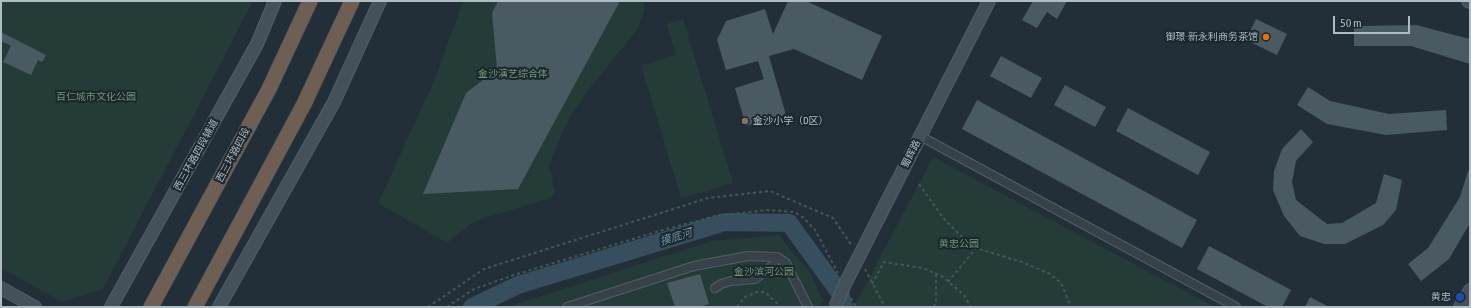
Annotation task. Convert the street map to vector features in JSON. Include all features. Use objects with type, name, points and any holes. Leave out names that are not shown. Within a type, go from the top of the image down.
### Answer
[{"type":"highway","name":"西三环路四段","points":[[151,307],[269,89],[310,1]]},
{"type":"highway","points":[[195,307],[304,104],[352,1]]},
{"type":"highway","points":[[326,56],[360,1]]},
{"type":"main road","name":"西三环路四段辅道","points":[[111,307],[257,44],[275,1]]},
{"type":"main road","points":[[219,307],[334,102],[380,1]]},
{"type":"main road","name":"蜀辉路","points":[[834,307],[843,278],[859,256],[989,1]]},
{"type":"main road","points":[[1,288],[35,307]]},
{"type":"main road","points":[[1460,307],[1470,290]]},
{"type":"street","points":[[920,136],[1236,307]]},
{"type":"street","points":[[568,307],[694,266],[748,256],[777,257],[786,263],[808,307]]},
{"type":"street","points":[[715,288],[720,284],[731,281],[755,279],[772,265],[777,257]]},
{"type":"path","points":[[919,184],[944,219],[976,248],[1022,262],[1050,274],[1061,283],[1071,307]]},
{"type":"path","points":[[428,307],[484,269],[708,198],[770,191],[833,218],[859,256],[885,307]]},
{"type":"path","points":[[447,307],[481,287],[514,275],[651,233],[716,216],[767,210],[794,212],[804,218],[815,230],[843,278]]},
{"type":"path","points":[[948,282],[976,248]]},
{"type":"path","points":[[872,284],[884,262],[923,268],[948,282],[964,295],[971,307]]},
{"type":"path","points":[[934,307],[936,299],[936,274]]},
{"type":"path","points":[[737,307],[745,297],[757,292],[765,292],[781,307]]},
{"type":"path","points":[[850,294],[856,307]]},
{"type":"green space","name":"百仁城市文化公园","points":[[1,1],[253,1],[103,289],[62,302],[1,268]]},
{"type":"green space","name":"金沙演艺综合体","points":[[463,1],[644,1],[644,11],[636,31],[582,98],[564,128],[549,166],[555,192],[550,198],[475,221],[447,243],[378,203],[435,79]]},
{"type":"green space","points":[[683,19],[733,183],[681,198],[641,65],[676,55],[667,24]]},
{"type":"green space","name":"黄忠公园","points":[[933,157],[1209,304],[1214,307],[854,307]]},
{"type":"green space","name":"金沙滨河公园","points":[[779,235],[810,273],[823,300],[819,307],[507,307],[712,241]]},
{"type":"building","points":[[498,1],[620,1],[518,189],[423,194],[466,93],[497,69],[492,13]]},
{"type":"building","points":[[788,1],[806,1],[882,36],[862,80],[794,49],[769,56],[786,115],[746,126],[735,88],[764,79],[758,61],[726,70],[717,40],[726,21],[765,9],[773,34]]},
{"type":"building","points":[[1033,1],[1067,1],[1057,19],[1047,12],[1037,28],[1022,20]]},
{"type":"building","name":"御璟·新永利商务茶馆","points":[[1256,19],[1287,34],[1277,55],[1246,40]]},
{"type":"building","points":[[1416,25],[1470,39],[1470,64],[1411,46],[1354,46],[1354,26]]},
{"type":"building","points":[[1,32],[46,55],[42,62],[38,60],[31,75],[3,62],[11,46],[1,41]]},
{"type":"building","points":[[1001,56],[1042,78],[1031,98],[990,76]]},
{"type":"building","points":[[1065,85],[1106,107],[1095,127],[1054,105]]},
{"type":"building","points":[[1308,87],[1330,101],[1389,114],[1446,110],[1447,130],[1386,135],[1327,124],[1297,105]]},
{"type":"building","points":[[977,100],[1197,220],[1182,248],[962,129]]},
{"type":"building","points":[[1128,108],[1210,152],[1198,175],[1116,131]]},
{"type":"building","points":[[1301,129],[1313,142],[1296,161],[1292,182],[1296,200],[1327,224],[1342,223],[1376,203],[1384,174],[1402,180],[1396,210],[1383,225],[1345,244],[1324,244],[1300,236],[1284,216],[1273,190],[1274,171],[1282,149]]},
{"type":"building","points":[[1468,171],[1470,172],[1470,223],[1449,259],[1421,281],[1408,264],[1428,248],[1460,197]]},
{"type":"building","points":[[1209,246],[1291,290],[1282,307],[1268,307],[1197,269]]},
{"type":"building","points":[[700,274],[709,304],[699,307],[675,307],[667,283]]},
{"type":"building","points":[[1310,297],[1329,307],[1305,307]]},
{"type":"waterway","name":"摸底河","points":[[472,307],[518,285],[725,222],[789,223],[840,293],[844,307]]},
{"type":"place","name":"御璟·新永利商务茶馆","points":[[1266,37]]},
{"type":"place","name":"金沙小学（D区）","points":[[745,121]]},
{"type":"place","name":"黄忠","points":[[1460,297]]}]
